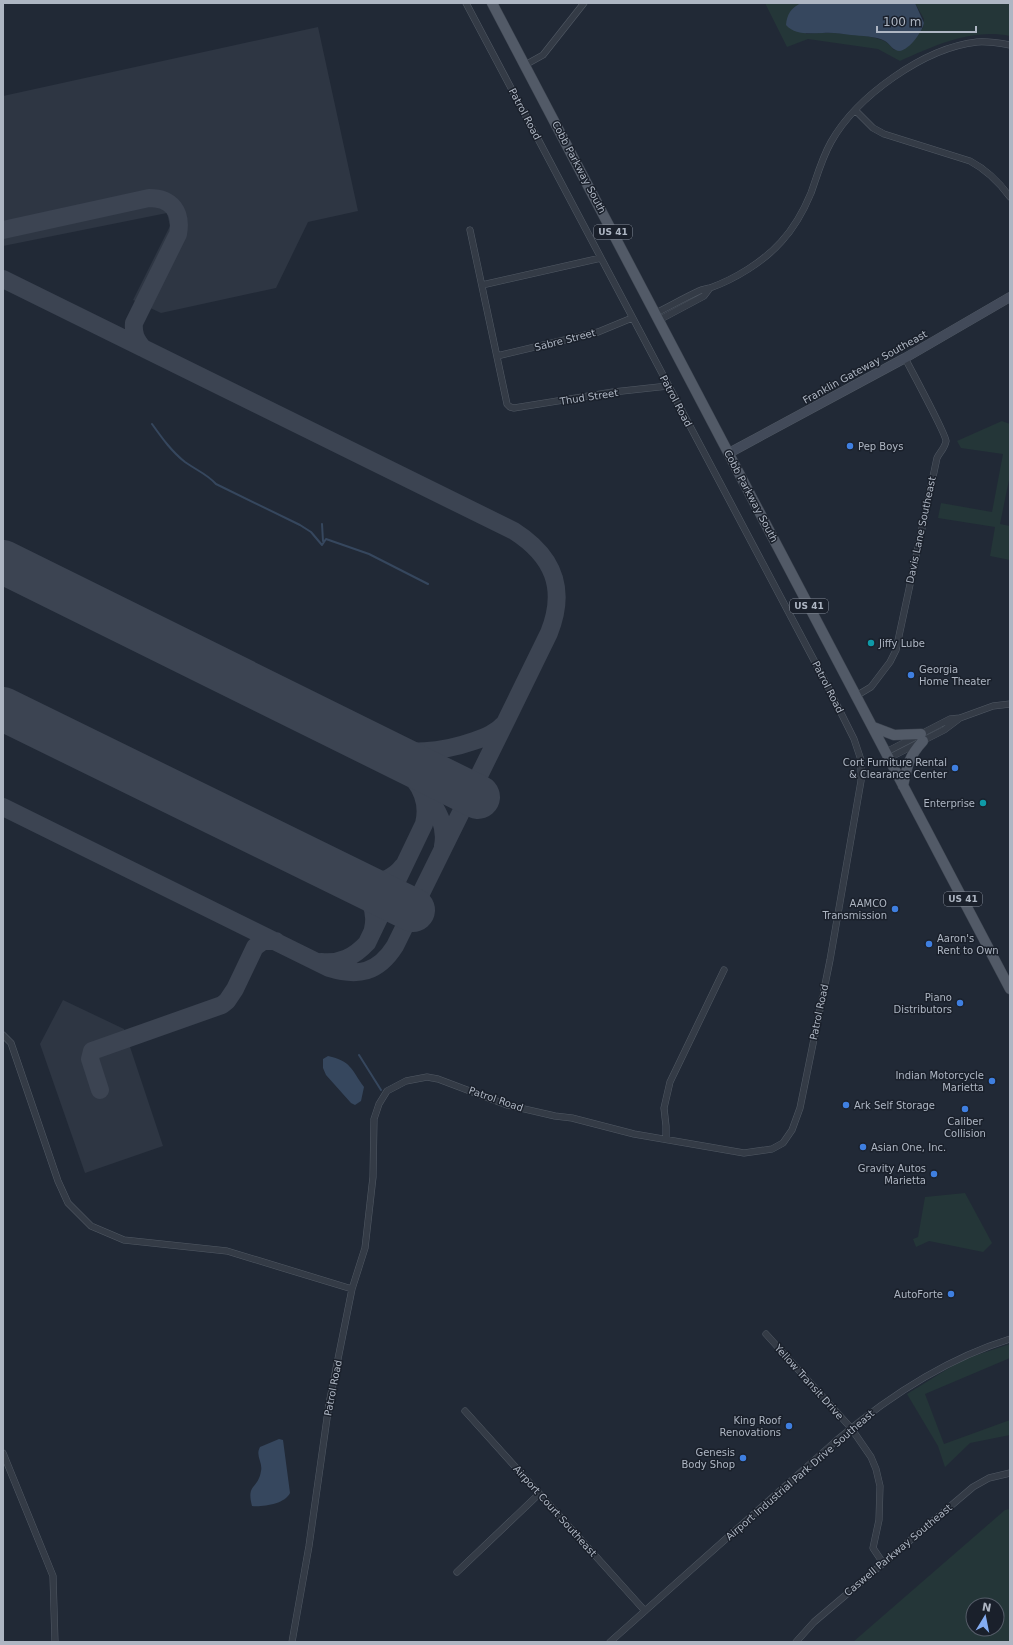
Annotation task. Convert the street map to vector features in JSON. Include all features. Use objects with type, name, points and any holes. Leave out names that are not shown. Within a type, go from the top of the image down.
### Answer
[{"type":"main road","name":"Cobb Parkway South","points":[[492,3],[1010,989]]},
{"type":"main road","points":[[873,727],[894,735],[922,738],[911,755],[907,766],[904,786]]},
{"type":"street","name":"Patrol Road","points":[[292,1642],[309,1546],[318,1471],[329,1404],[352,1289],[365,1248],[373,1177],[374,1119],[379,1104],[387,1091],[406,1081],[427,1077],[438,1079],[507,1105],[555,1116],[572,1118],[634,1134],[744,1153],[772,1149],[782,1143],[792,1130],[800,1108],[830,960],[861,781],[861,760],[854,739],[828,687],[466,3]]},
{"type":"street","points":[[525,65],[543,55],[584,3]]},
{"type":"street","points":[[657,316],[704,296],[710,288],[754,267],[782,241],[805,206],[824,156],[832,141],[856,111],[893,77],[943,51],[978,42],[1010,45]]},
{"type":"street","points":[[856,111],[873,128],[884,134],[970,161],[990,173],[1010,197]]},
{"type":"street","points":[[470,230],[497,356]]},
{"type":"street","points":[[482,285],[601,258]]},
{"type":"street","name":"Franklin Gateway Southeast","points":[[729,453],[905,358],[1010,298]]},
{"type":"street","name":"Sabre Street","points":[[497,356],[598,332],[632,318]]},
{"type":"street","name":"Thud Street","points":[[497,356],[507,404],[514,408],[613,392],[668,386]]},
{"type":"street","name":"Davis Lane Southeast","points":[[856,696],[871,687],[890,662],[896,650],[937,458],[946,444],[946,439],[940,426],[905,358]]},
{"type":"street","points":[[888,755],[922,738],[944,730],[960,718],[979,710],[1010,704]]},
{"type":"street","points":[[666,1139],[664,1108],[670,1082],[724,970]]},
{"type":"street","points":[[3,1035],[11,1043],[58,1181],[68,1202],[91,1226],[124,1240],[227,1251],[352,1289]]},
{"type":"street","name":"Yellow Transit Drive","points":[[766,1334],[851,1428],[871,1457],[880,1479],[879,1520],[873,1548],[883,1563]]},
{"type":"street","name":"Airport Industrial Park Drive Southeast","points":[[610,1642],[851,1428],[901,1391],[938,1369],[970,1353],[1010,1339]]},
{"type":"street","name":"Airport Court Southeast","points":[[465,1411],[645,1611]]},
{"type":"street","points":[[3,1453],[53,1576],[55,1642]]},
{"type":"street","name":"Caswell Parkway Southeast","points":[[796,1642],[814,1622],[973,1487],[989,1478],[1010,1473]]},
{"type":"street","points":[[457,1572],[539,1494]]},
{"type":"shaded area","points":[[765,3],[801,3],[799,4],[806,34],[855,34],[884,41],[894,50],[923,28],[924,19],[915,3],[1010,3],[1010,36],[981,34],[967,36],[939,44],[900,61],[878,49],[808,39],[787,47]]},
{"type":"shaded area","points":[[318,27],[358,211],[308,222],[276,288],[161,313],[133,300],[170,226],[167,213],[3,246],[3,96]]},
{"type":"shaded area","points":[[1002,421],[1010,424],[1010,475],[1000,524],[1010,526],[1010,560],[990,556],[995,527],[938,518],[941,503],[992,512],[1003,454],[961,448],[957,441]]},
{"type":"shaded area","points":[[63,1000],[124,1029],[163,1146],[85,1173],[40,1044]]},
{"type":"shaded area","points":[[965,1193],[992,1243],[983,1252],[929,1241],[916,1247],[913,1239],[918,1237],[925,1197]]},
{"type":"shaded area","points":[[1010,1344],[1010,1358],[925,1394],[944,1444],[1010,1420],[1010,1435],[970,1443],[945,1467],[938,1446],[907,1394],[962,1360]]},
{"type":"shaded area","points":[[1010,1509],[1010,1642],[853,1642],[1005,1510]]},
{"type":"water","points":[[801,3],[915,3],[924,23],[923,27],[911,44],[904,50],[898,51],[893,49],[885,41],[873,37],[833,33],[803,33],[794,31],[786,25],[787,18],[792,9]]},
{"type":"water","points":[[328,1056],[342,1060],[346,1063],[364,1087],[361,1101],[355,1105],[351,1103],[326,1075],[323,1068],[323,1059]]},
{"type":"water","points":[[279,1439],[283,1440],[290,1493],[284,1500],[279,1502],[262,1506],[252,1506],[250,1494],[251,1490],[260,1477],[261,1471],[258,1453],[260,1447]]},
{"type":"waterway","points":[[152,424],[180,458],[209,477],[216,484],[300,525],[311,532],[322,545],[326,539],[369,554],[428,584]]},
{"type":"waterway","points":[[322,524],[323,541]]},
{"type":"waterway","points":[[359,1055],[381,1090]]},
{"type":"taxiway","points":[[3,230],[149,198],[164,201],[174,208],[178,219],[178,234],[134,323],[136,337],[143,348]]},
{"type":"taxiway","points":[[3,279],[514,531],[527,541],[547,562],[553,574],[557,602],[549,633],[505,723]]},
{"type":"taxiway","points":[[3,807],[329,968],[339,971],[358,972],[374,967],[382,962],[395,946],[505,723],[494,732],[483,738],[449,748],[412,751],[375,745]]},
{"type":"taxiway","points":[[321,962],[340,961],[352,956],[367,943],[424,824],[426,811],[420,789],[406,771],[378,748]]},
{"type":"taxiway","points":[[426,794],[440,818],[444,832],[443,846]]},
{"type":"taxiway","points":[[352,880],[359,882],[380,881],[392,876],[403,866]]},
{"type":"taxiway","points":[[352,880],[367,896],[373,908],[373,929]]},
{"type":"taxiway","points":[[100,1090],[90,1059],[92,1051],[222,1005],[227,1001],[235,989],[255,947],[263,941],[276,941]]},
{"type":"runway","points":[[3,562],[478,797]]},
{"type":"runway","points":[[3,709],[413,910]]},
{"type":"place","name":"Pep Boys","points":[[850,446]]},
{"type":"place","name":"Jiffy Lube","points":[[871,643]]},
{"type":"place","name":"Georgia Home Theater","points":[[911,675]]},
{"type":"place","name":"Cort Furniture Rental & Clearance Center","points":[[955,768]]},
{"type":"place","name":"Enterprise","points":[[983,803]]},
{"type":"place","name":"AAMCO Transmission","points":[[895,909]]},
{"type":"place","name":"Aaron's Rent to Own","points":[[929,944]]},
{"type":"place","name":"Piano Distributors","points":[[960,1003]]},
{"type":"place","name":"Indian Motorcycle Marietta","points":[[992,1081]]},
{"type":"place","name":"Ark Self Storage","points":[[846,1105]]},
{"type":"place","name":"Caliber Collision","points":[[965,1109]]},
{"type":"place","name":"Asian One, Inc.","points":[[863,1147]]},
{"type":"place","name":"Gravity Autos Marietta","points":[[934,1174]]},
{"type":"place","name":"AutoForte","points":[[951,1294]]},
{"type":"place","name":"King Roof Renovations","points":[[789,1426]]},
{"type":"place","name":"Genesis Body Shop","points":[[743,1458]]}]
